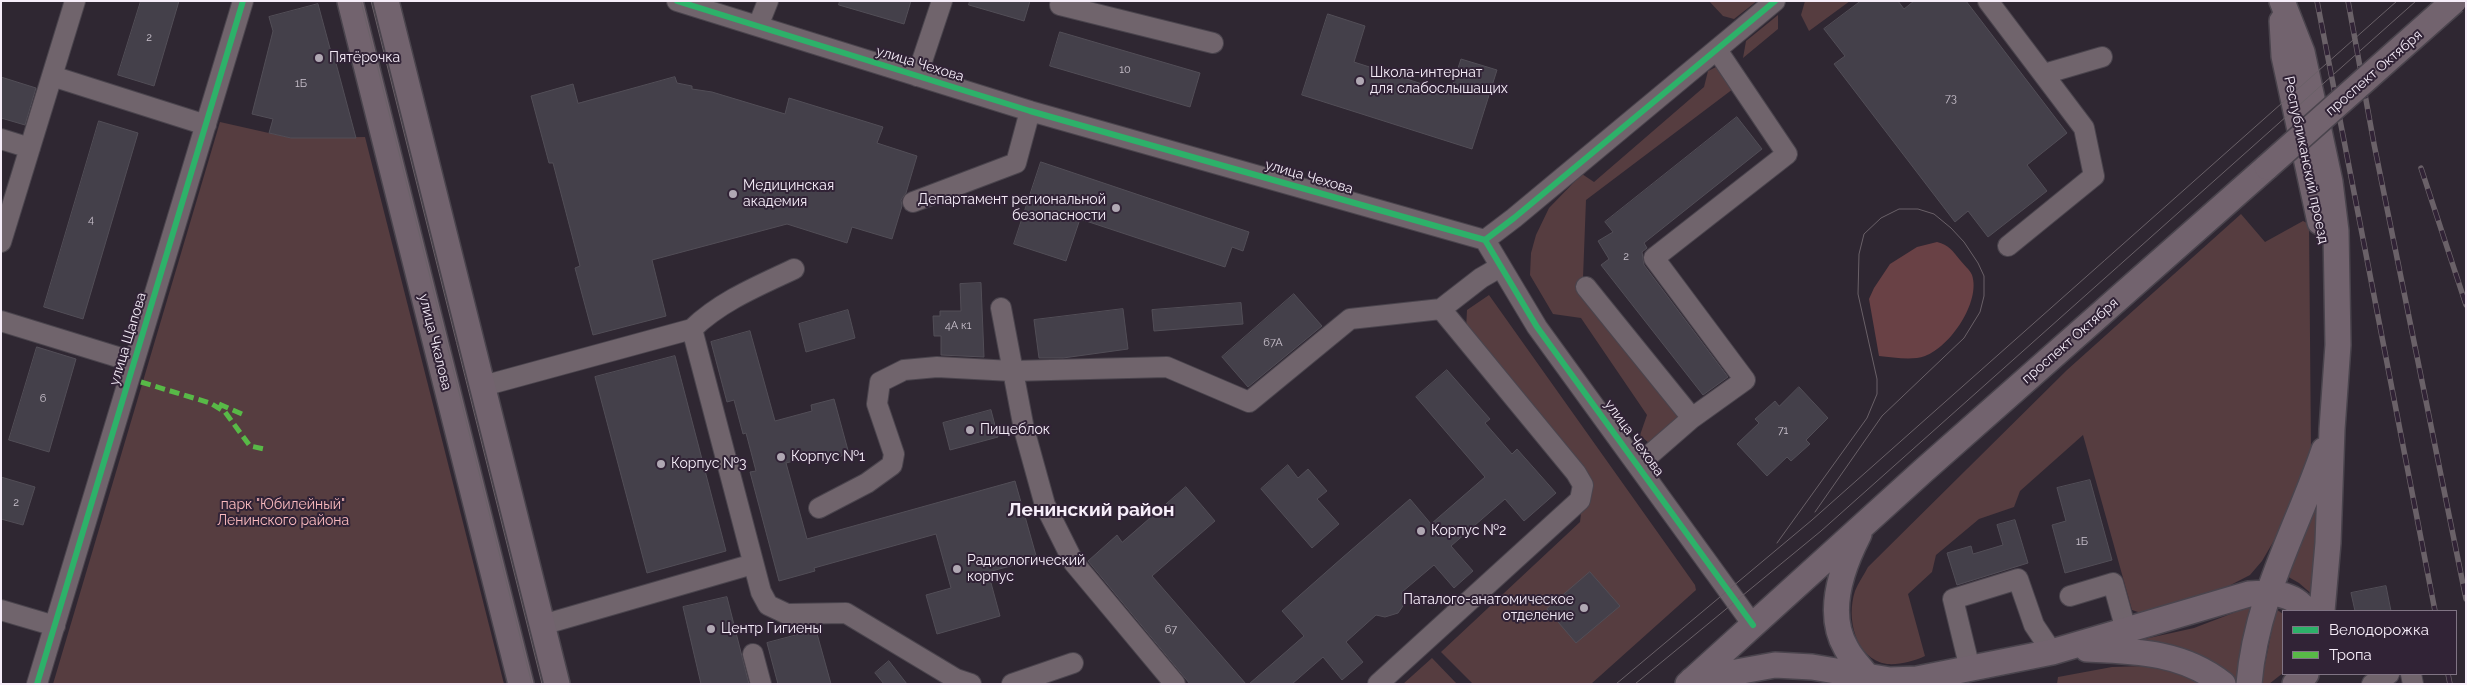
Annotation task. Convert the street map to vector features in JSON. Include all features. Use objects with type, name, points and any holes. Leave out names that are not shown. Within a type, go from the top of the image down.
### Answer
[{"type":"main road","name":"улица Чкалова","points":[[350,1],[521,684]]},
{"type":"main road","points":[[386,1],[557,684]]},
{"type":"main road","name":"Республиканский проезд","points":[[2281,1],[2284,56],[2323,234],[2338,318],[2328,543],[2322,610]]},
{"type":"main road","name":"проспект Октября","points":[[1690,682],[1865,522],[2454,1]]},
{"type":"main road","name":"Республиканский проезд","points":[[2249,684],[2258,626],[2267,592],[2315,476],[2332,429]]},
{"type":"main road","points":[[1865,522],[1846,559],[1838,593],[1836,615],[1840,635],[1846,649],[1868,676]]},
{"type":"main road","points":[[2052,652],[2249,594],[2267,592],[2286,595],[2305,610]]},
{"type":"main road","points":[[1690,682],[1775,665],[1812,668],[1890,680],[1917,679],[2081,648],[2142,651],[2173,657],[2196,667],[2223,684]]},
{"type":"main road","points":[[2295,684],[2305,675]]},
{"type":"street","points":[[2,236],[75,1]]},
{"type":"street","name":"улица Щапова","points":[[37,684],[243,1]]},
{"type":"street","name":"улица Чехова","points":[[677,1],[1030,111],[1485,240],[1537,327],[1753,625]]},
{"type":"street","points":[[758,26],[768,1]]},
{"type":"street","points":[[918,76],[942,1]]},
{"type":"street","points":[[1061,1],[1060,5],[1213,43]]},
{"type":"street","points":[[1485,240],[1775,1]]},
{"type":"street","points":[[1988,1],[2084,128],[2094,176],[2008,246]]},
{"type":"street","points":[[1638,466],[1692,418],[1746,380],[1654,258],[1787,154],[1716,50]]},
{"type":"street","points":[[2044,74],[2102,56]]},
{"type":"street","points":[[52,76],[206,125]]},
{"type":"street","points":[[913,202],[1016,163],[1030,111]]},
{"type":"street","points":[[1,139],[30,148]]},
{"type":"street","points":[[819,508],[867,483],[892,465],[894,454],[877,404],[880,382],[904,370],[937,367],[1012,371],[1167,367],[1249,402],[1350,319],[1440,310],[1481,278],[1500,268]]},
{"type":"street","points":[[483,386],[692,329],[708,313],[729,300],[794,269]]},
{"type":"street","points":[[1586,287],[1692,418]]},
{"type":"street","points":[[1001,308],[1024,429],[1045,505],[1074,563],[1175,684]]},
{"type":"street","points":[[1378,684],[1580,500],[1583,486],[1576,473],[1440,310]]},
{"type":"street","points":[[1,321],[134,362]]},
{"type":"street","points":[[692,329],[753,564],[761,592],[768,604],[787,614],[846,613],[956,679],[972,684]]},
{"type":"street","points":[[542,625],[753,564]]},
{"type":"street","points":[[1970,669],[1952,599],[2018,579],[2034,625],[2052,652]]},
{"type":"street","points":[[2070,596],[2113,583],[2126,630]]},
{"type":"street","points":[[1,610],[55,626]]},
{"type":"street","points":[[753,654],[760,684]]},
{"type":"street","points":[[1012,684],[1072,663]]},
{"type":"street","points":[[2372,684],[2387,675]]},
{"type":"green space","points":[[1709,1],[1757,1],[1734,19],[1723,16]]},
{"type":"green space","points":[[1805,1],[1850,1],[1809,31],[1801,15]]},
{"type":"green space","points":[[1778,15],[1778,29],[1743,58],[1746,41]]},
{"type":"green space","points":[[1718,66],[1733,89],[1586,200],[1583,278],[1692,410],[1651,445],[1640,435],[1647,415],[1581,318],[1553,314],[1530,275],[1531,253],[1536,235],[1549,208],[1582,174],[1594,182],[1704,87],[1708,71]]},
{"type":"green space","name":"парк \"Юбилейный\" Ленинского района","points":[[220,122],[291,138],[365,137],[504,684],[53,684]]},
{"type":"green space","points":[[2241,214],[2265,242],[2303,221],[2309,224],[2311,450],[2293,508],[2262,561],[2250,575],[2217,592],[2144,614],[2132,610],[2083,435],[2020,491],[2014,507],[1979,519],[1936,555],[1932,572],[1908,594],[1925,656],[1907,662],[1887,664],[1876,661],[1867,654],[1860,646],[1856,636],[1853,625],[1852,602],[1855,591],[1868,567],[2067,370]]},
{"type":"green space","points":[[1489,295],[1695,585],[1696,590],[1591,684],[1473,684],[1441,652],[1580,522],[1585,481],[1466,330],[1467,310]]},
{"type":"green space","points":[[2322,490],[2314,596],[2299,583],[2285,575]]},
{"type":"green space","points":[[2254,605],[2239,684],[2215,666],[2193,654],[2169,646],[2140,640],[2194,628]]},
{"type":"green space","points":[[2276,609],[2282,613],[2282,674],[2269,684],[2261,684]]},
{"type":"green space","points":[[1432,658],[1457,684],[1403,684]]},
{"type":"green space","points":[[2145,666],[2174,670],[2202,684],[2057,684],[2058,677],[2112,667]]},
{"type":"shaded area","points":[[1937,242],[1950,248],[1972,275],[1974,286],[1968,310],[1953,334],[1935,351],[1920,357],[1879,356],[1869,299],[1874,288],[1890,264],[1917,247]]},
{"type":"building","points":[[141,1],[179,1],[154,86],[118,75]]},
{"type":"building","points":[[840,1],[911,1],[904,24],[839,5]]},
{"type":"building","points":[[970,1],[1030,1],[1024,21],[969,5]]},
{"type":"building","points":[[1861,1],[1898,1],[1904,9],[1914,1],[1966,1],[2067,133],[2027,165],[2047,191],[1988,237],[1968,211],[1955,222],[1834,64],[1845,56],[1824,29]]},
{"type":"building","points":[[318,4],[356,138],[291,138],[269,133],[273,119],[252,114],[273,31],[269,17]]},
{"type":"building","name":"Школа-интернат для слабослышащих","points":[[1328,14],[1365,26],[1354,62],[1450,93],[1461,59],[1497,70],[1472,149],[1302,95]]},
{"type":"building","points":[[1060,32],[1200,73],[1190,107],[1050,66]]},
{"type":"building","points":[[1,77],[36,88],[25,125],[1,118]]},
{"type":"building","name":"Медицинская академия","points":[[675,77],[677,83],[692,86],[692,89],[712,92],[785,114],[789,98],[883,127],[877,143],[917,156],[906,193],[901,200],[902,206],[892,239],[852,227],[847,243],[787,224],[652,260],[666,316],[593,335],[575,268],[580,266],[553,163],[549,163],[531,96],[573,84],[578,103]]},
{"type":"building","points":[[1737,117],[1762,149],[1644,243],[1647,248],[1642,252],[1644,265],[1728,377],[1703,395],[1601,265],[1609,259],[1598,241],[1613,232],[1605,222]]},
{"type":"building","points":[[99,121],[138,133],[83,319],[44,307]]},
{"type":"building","points":[[1041,162],[1249,232],[1243,251],[1232,247],[1225,267],[1080,219],[1066,261],[1014,244]]},
{"type":"building","points":[[981,283],[984,357],[941,355],[941,336],[934,336],[933,316],[940,316],[940,311],[961,311],[960,284]]},
{"type":"building","points":[[1294,294],[1322,326],[1248,387],[1222,357]]},
{"type":"building","points":[[1241,303],[1243,324],[1154,331],[1152,310]]},
{"type":"building","points":[[1123,309],[1128,349],[1063,358],[1039,358],[1034,320]]},
{"type":"building","points":[[848,310],[855,338],[806,352],[799,324]]},
{"type":"building","points":[[750,331],[775,421],[812,411],[811,405],[834,399],[849,454],[825,460],[824,453],[786,463],[807,539],[1015,481],[1037,559],[988,572],[1000,616],[937,634],[926,595],[951,588],[936,534],[814,568],[815,571],[779,581],[750,472],[756,471],[746,433],[743,434],[734,400],[727,402],[711,342]]},
{"type":"building","points":[[37,347],[76,359],[49,452],[9,440]]},
{"type":"building","name":"Корпус №3","points":[[675,356],[726,551],[647,573],[595,377]]},
{"type":"building","name":"Корпус №2","points":[[1447,370],[1490,419],[1485,423],[1512,454],[1517,449],[1556,493],[1524,521],[1505,499],[1451,546],[1473,571],[1454,588],[1434,565],[1402,592],[1403,606],[1398,613],[1385,617],[1376,615],[1346,642],[1363,662],[1342,680],[1323,657],[1292,684],[1249,684],[1304,636],[1282,611],[1342,558],[1410,499],[1431,524],[1485,477],[1416,397]]},
{"type":"building","points":[[1799,387],[1828,418],[1806,440],[1810,444],[1791,461],[1787,457],[1767,476],[1737,444],[1759,423],[1755,419],[1775,401],[1779,406]]},
{"type":"building","name":"Пищеблок","points":[[991,410],[998,437],[950,450],[943,423]]},
{"type":"building","points":[[1288,465],[1298,478],[1308,469],[1327,491],[1317,499],[1339,524],[1312,548],[1261,489]]},
{"type":"building","points":[[1,477],[35,487],[23,525],[1,519]]},
{"type":"building","points":[[2090,480],[2112,560],[2065,573],[2052,525],[2066,521],[2057,488]]},
{"type":"building","points":[[1186,487],[1215,521],[1152,576],[1246,684],[1190,684],[1088,561],[1117,535],[1122,542]]},
{"type":"building","points":[[2015,520],[2028,563],[1957,585],[1947,553],[1971,546],[1973,554],[2003,545],[1997,525]]},
{"type":"building","name":"Паталого-анатомическое отделение","points":[[1590,572],[1620,606],[1576,643],[1547,609]]},
{"type":"building","points":[[2386,586],[2391,610],[2355,610],[2351,593]]},
{"type":"building","name":"Центр Гигиены","points":[[727,597],[749,684],[701,684],[683,607]]},
{"type":"building","points":[[816,630],[831,684],[778,684],[767,643]]},
{"type":"building","points":[[889,661],[907,684],[884,684],[875,673]]},
{"type":"tram line","points":[[361,1],[532,684]]},
{"type":"tram line","points":[[371,1],[542,684]]},
{"type":"tram line","points":[[1616,684],[1812,520],[2397,1]]},
{"type":"tram line","points":[[1635,684],[1821,531],[2416,1]]},
{"type":"tram line","points":[[1777,543],[1867,418],[1877,394],[1877,379],[1858,294],[1859,254],[1864,234],[1881,218],[1899,209],[1918,209],[1934,214],[1964,242],[1978,263],[1984,276],[1984,296],[1980,312],[1964,338],[1882,416],[1815,512]]},
{"type":"railway","points":[[2317,1],[2435,610]]},
{"type":"railway","points":[[2348,1],[2374,144],[2466,599]]},
{"type":"railway","points":[[2421,168],[2466,305]]},
{"type":"railway","points":[[2448,675],[2450,684]]},
{"type":"marked path","points":[[141,382],[210,403],[225,412],[250,446],[264,449]]},
{"type":"marked path","points":[[219,404],[242,414]]},
{"type":"cycle path","points":[[37,684],[243,1]]},
{"type":"cycle path","points":[[677,1],[1030,111],[1485,240],[1537,327],[1753,625]]},
{"type":"cycle path","points":[[1485,240],[1775,1]]},
{"type":"place","name":"Пятёрочка","points":[[319,58]]},
{"type":"place","name":"Школа-интернат для слабослышащих","points":[[1360,81]]},
{"type":"place","name":"Медицинская академия","points":[[733,194]]},
{"type":"place","name":"Департамент региональной безопасности","points":[[1116,208]]},
{"type":"place","name":"Пищеблок","points":[[970,430]]},
{"type":"place","name":"Корпус №1","points":[[781,457]]},
{"type":"place","name":"Корпус №3","points":[[661,464]]},
{"type":"place","name":"Корпус №2","points":[[1421,531]]},
{"type":"place","name":"Радиологический корпус","points":[[957,569]]},
{"type":"place","name":"Паталого-анатомическое отделение","points":[[1584,608]]},
{"type":"place","name":"Центр Гигиены","points":[[711,629]]},
{"type":"district","name":"Ленинский район","points":[[1091,510]]}]
